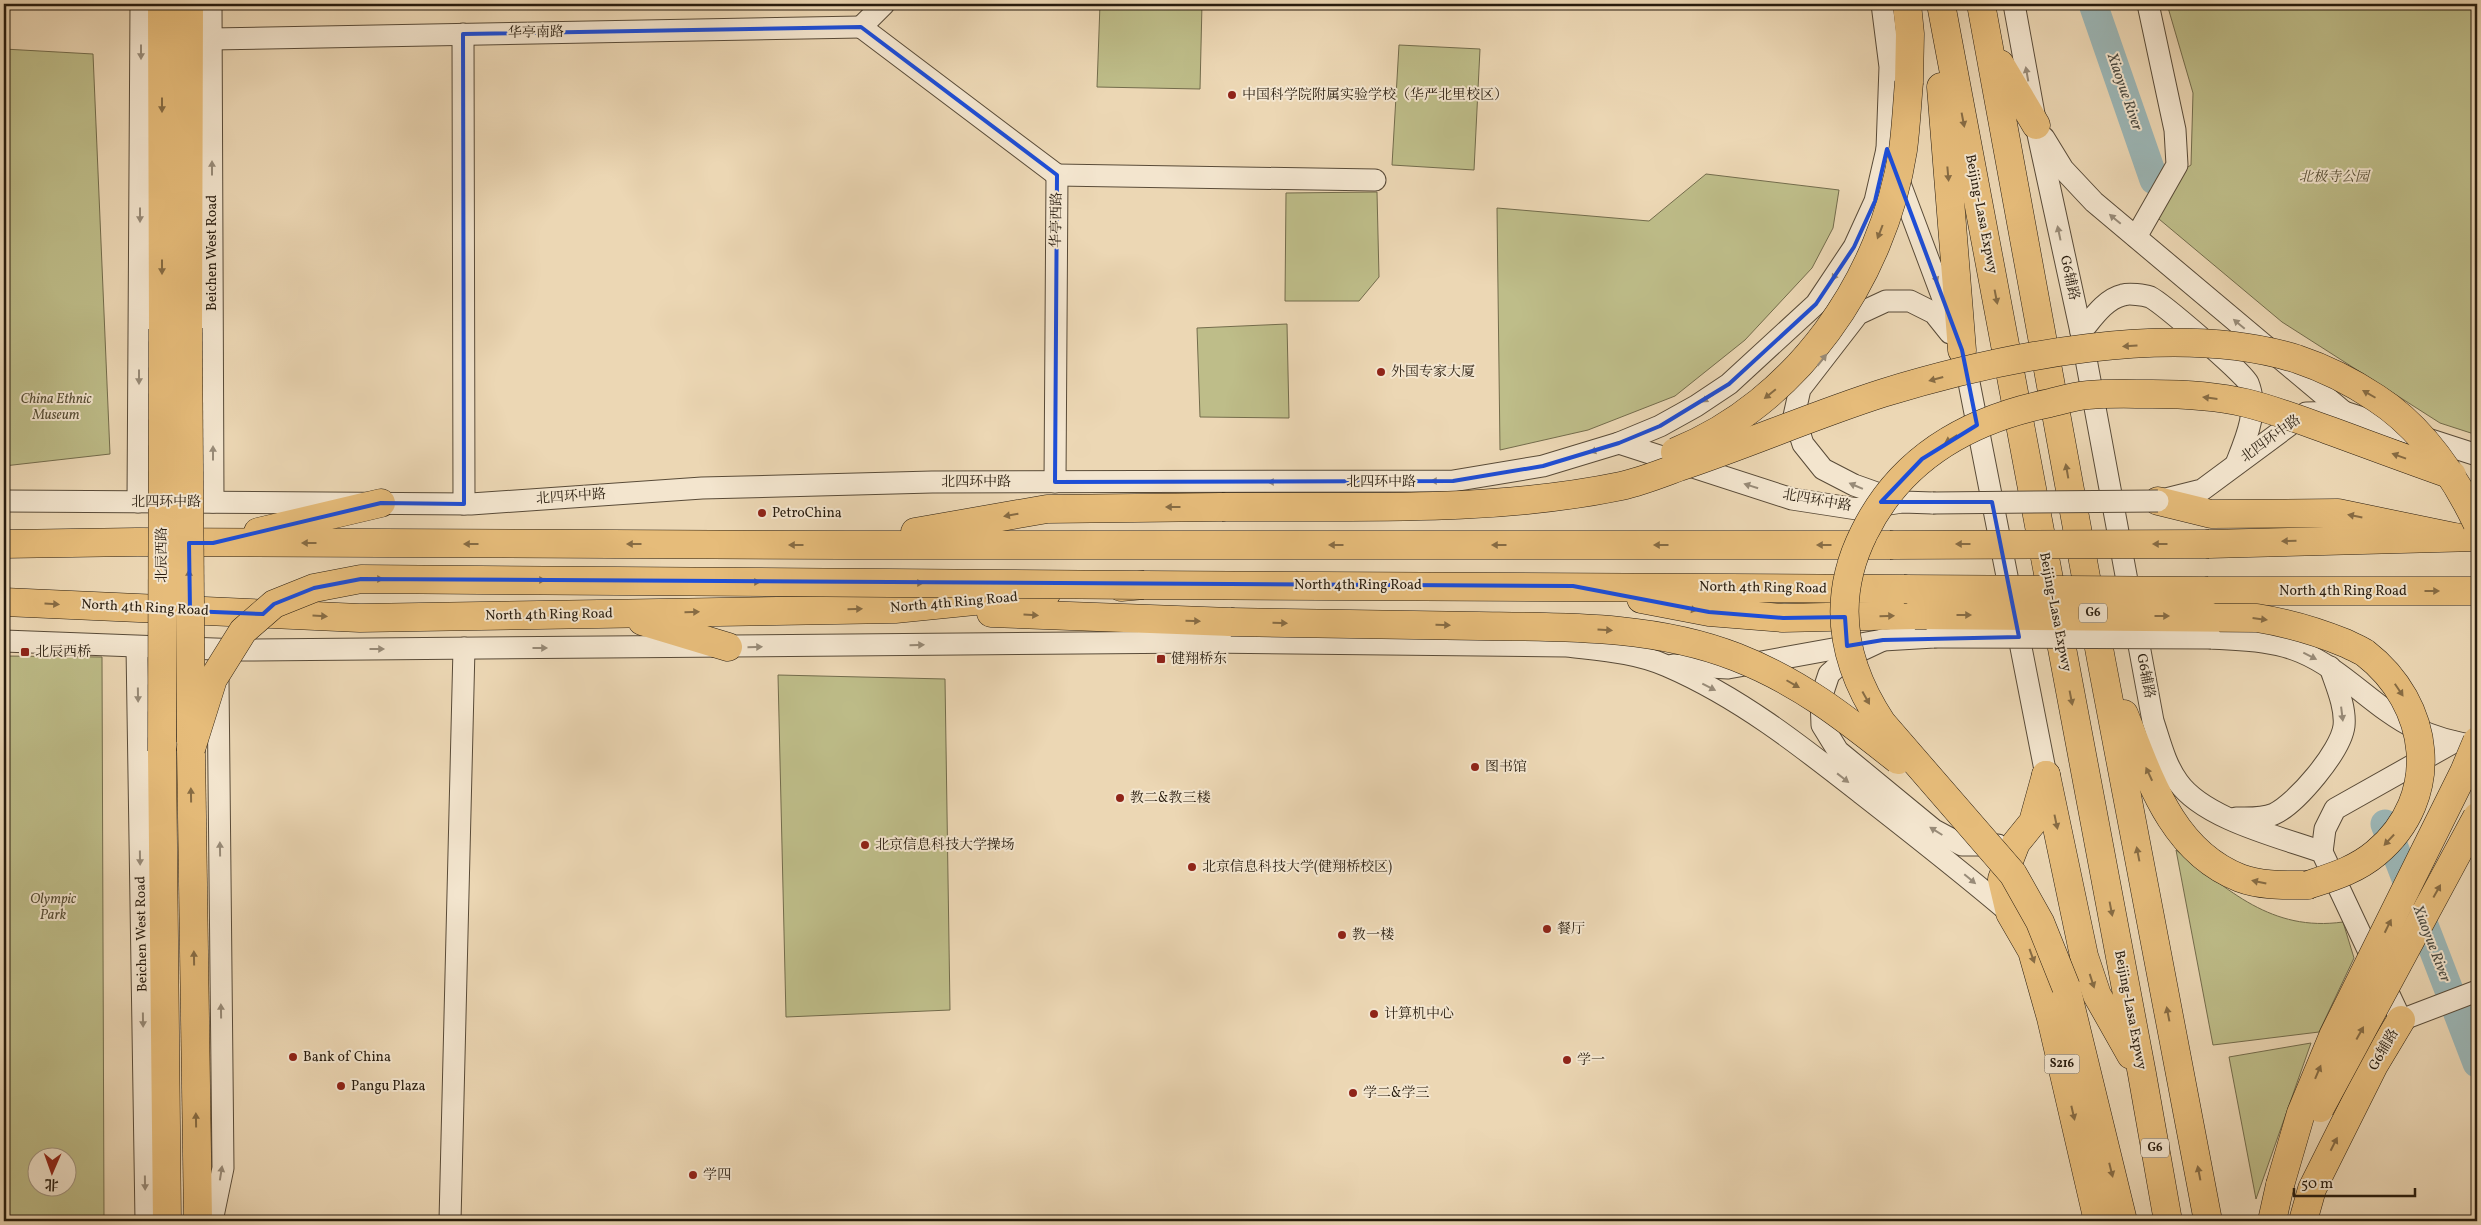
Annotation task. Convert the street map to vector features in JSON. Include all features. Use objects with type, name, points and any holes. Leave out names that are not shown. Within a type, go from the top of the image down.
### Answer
[{"type":"main road","points":[[162,4],[175,329]]},
{"type":"main road","name":"Beichen West Road","points":[[175,329],[189,4]]},
{"type":"main road","points":[[1461,505],[1576,484],[1634,469],[1700,442],[1742,416],[1778,387],[1850,301],[1871,256],[1889,208],[1903,151],[1909,82],[1910,34],[1907,4]]},
{"type":"main road","points":[[1934,4],[1962,350]]},
{"type":"main road","name":"Beijing-Lasa Expwy","points":[[1941,4],[2168,1221]]},
{"type":"main road","name":"G6","points":[[1982,4],[2101,659],[2208,1221]]},
{"type":"main road","points":[[1990,47],[2036,125]]},
{"type":"main road","name":"北辰西路","points":[[175,329],[191,749]]},
{"type":"main road","name":"北辰西路","points":[[162,751],[175,329]]},
{"type":"main road","points":[[845,545],[1047,508],[1461,505],[1526,500],[1624,485],[1713,456],[1880,394],[1977,368],[2090,348],[2218,344],[2297,359],[2339,376],[2379,400],[2431,449],[2461,490],[2477,523]]},
{"type":"main road","points":[[2124,1221],[2066,987],[2040,922],[2013,874],[1882,723],[1866,699],[1850,658],[1845,632],[1848,576],[1856,549],[1868,522],[1882,500],[1902,476],[1952,438],[1988,419],[2023,408],[2085,395],[2167,394],[2244,402],[2277,411],[2477,484]]},
{"type":"main road","points":[[2158,501],[2211,514],[2338,513],[2466,537]]},
{"type":"main road","points":[[213,543],[381,503]]},
{"type":"main road","points":[[4,544],[1890,545],[2209,544],[2466,537]]},
{"type":"main road","points":[[198,1221],[191,749],[213,679],[243,631],[274,604],[314,588],[361,579],[1144,585]]},
{"type":"main road","name":"North 4th Ring Road","points":[[4,602],[360,618],[895,609],[1144,585],[1573,586],[2208,592],[2477,591]]},
{"type":"main road","points":[[1573,586],[1709,612],[1783,618],[1915,615],[2257,618],[2291,623],[2363,652],[2389,674],[2410,706],[2421,747],[2418,787],[2404,824],[2376,853],[2347,873],[2308,885],[2273,885],[2240,878],[2210,861],[2183,838],[2165,809],[2146,768],[2101,659]]},
{"type":"main road","points":[[895,609],[1120,620],[1567,627],[1632,632],[1684,641],[1735,656],[1783,678],[1828,705],[1958,809]]},
{"type":"main road","points":[[617,614],[728,647]]},
{"type":"main road","points":[[2273,1220],[2280,1185],[2301,1113],[2333,1036],[2464,772],[2466,742]]},
{"type":"main road","name":"Beichen West Road","points":[[162,751],[167,1221]]},
{"type":"main road","points":[[2046,774],[2084,956],[2097,995],[2142,1074]]},
{"type":"main road","name":"S216","points":[[2046,774],[2033,822],[2016,843],[2002,879],[2010,913],[2032,952],[2052,1018],[2098,1221]]},
{"type":"main road","points":[[2280,1185],[2477,817]]},
{"type":"main road","name":"G6辅路","points":[[2303,1221],[2312,1190],[2374,1065],[2401,1020]]},
{"type":"street","points":[[138,502],[142,4]]},
{"type":"street","name":"Beichen West Road","points":[[211,4],[213,502]]},
{"type":"street","points":[[861,27],[884,4]]},
{"type":"street","points":[[1619,443],[1660,426],[1696,406],[1729,384],[1816,304],[1857,239],[1875,201],[1887,149],[1890,67],[1882,4]]},
{"type":"street","name":"G6辅路","points":[[2014,4],[2036,125],[2081,332],[2153,721],[2166,761],[2179,783],[2198,800],[2225,818],[2322,852],[2401,1020]]},
{"type":"street","points":[[2136,237],[2177,165],[2175,130],[2148,4]]},
{"type":"street","name":"华亭南路","points":[[211,39],[861,27]]},
{"type":"street","name":"华亭西路","points":[[861,27],[1057,175],[1055,482]]},
{"type":"street","points":[[463,34],[464,504]]},
{"type":"street","points":[[2036,125],[2063,169],[2094,202],[2344,412]]},
{"type":"street","points":[[1887,149],[1962,350],[2046,774]]},
{"type":"street","points":[[1057,175],[1375,180]]},
{"type":"street","points":[[2081,332],[2101,308],[2123,295],[2148,296],[2172,312],[2247,381],[2252,404],[2249,431],[2236,464]]},
{"type":"street","points":[[1902,502],[1854,485],[1823,469],[1802,444],[1794,416],[1800,389],[1858,314],[1886,301],[1910,301],[1934,313],[1962,350]]},
{"type":"street","name":"北四环中路","points":[[4,501],[464,504],[702,488],[932,482],[1453,481],[1543,466],[1619,443],[1792,499],[1856,509],[1902,502],[2158,501],[2202,490],[2306,413],[2344,412],[2477,455]]},
{"type":"street","points":[[139,417],[213,416]]},
{"type":"street","points":[[1665,665],[1728,668],[1883,640],[1934,637],[2211,638],[2263,641],[2300,651],[2330,667],[2380,706],[2414,728],[2477,746]]},
{"type":"street","points":[[1883,640],[1849,656],[1829,674],[1821,698],[1822,725],[1838,751],[1934,830],[1962,845],[1990,846],[2016,843]]},
{"type":"street","points":[[4,641],[218,649],[728,647],[1205,642],[1566,646],[1620,652],[1665,665],[1716,691],[1763,719],[1849,784],[2010,913]]},
{"type":"street","name":"Beichen West Road","points":[[137,647],[146,1221]]},
{"type":"street","points":[[450,1221],[464,648]]},
{"type":"street","points":[[212,1221],[223,1168],[218,649]]},
{"type":"street","points":[[2225,818],[2256,818],[2273,815],[2289,804],[2338,747],[2344,726],[2340,700],[2330,667]]},
{"type":"street","points":[[2322,852],[2325,829],[2335,809],[2466,742]]},
{"type":"street","points":[[2401,1020],[2477,990]]},
{"type":"highlighted area","points":[[861,27],[1057,175],[1055,482],[1453,481],[1543,466],[1619,443],[1660,426],[1729,384],[1816,304],[1854,247],[1875,201],[1887,149],[1962,350],[1977,425],[1922,459],[1881,502],[1992,502],[2019,637],[1883,640],[1847,646],[1845,617],[1783,618],[1709,612],[1573,586],[361,579],[314,588],[274,604],[263,614],[190,611],[189,543],[213,543],[381,503],[464,504],[463,34]]},
{"type":"green space","points":[[1100,4],[1202,4],[1200,89],[1097,87]]},
{"type":"green space","name":"北极寺公园","points":[[2167,4],[2477,4],[2477,435],[2440,423],[2282,322],[2147,209],[2166,181],[2191,165],[2193,93]]},
{"type":"green space","points":[[1399,45],[1480,49],[1474,170],[1392,165]]},
{"type":"green space","name":"China Ethnic Museum","points":[[4,49],[93,54],[110,454],[4,466]]},
{"type":"green space","points":[[1706,174],[1839,190],[1833,228],[1812,268],[1745,340],[1675,396],[1588,430],[1500,450],[1497,208],[1649,221]]},
{"type":"green space","points":[[1377,192],[1379,277],[1359,301],[1285,301],[1286,193]]},
{"type":"green space","points":[[1287,324],[1289,418],[1200,417],[1197,328]]},
{"type":"green space","name":"Olympic Park","points":[[4,656],[102,657],[104,1221],[4,1221]]},
{"type":"green space","name":"北京信息科技大学操场","points":[[778,675],[945,679],[950,1010],[786,1017]]},
{"type":"green space","points":[[2176,850],[2233,893],[2252,905],[2272,914],[2294,921],[2317,923],[2343,922],[2354,958],[2319,1032],[2213,1045]]},
{"type":"green space","points":[[2311,1043],[2256,1199],[2229,1057]]},
{"type":"waterway","name":"Xiaoyue River","points":[[2093,4],[2154,180]]},
{"type":"waterway","name":"Xiaoyue River","points":[[2385,824],[2477,1063]]},
{"type":"place","name":"中国科学院附属实验学校（华严北里校区）","points":[[1232,95]]},
{"type":"place","name":"外国专家大厦","points":[[1381,372]]},
{"type":"place","name":"PetroChina","points":[[762,513]]},
{"type":"place","name":"北辰西桥","points":[[25,652]]},
{"type":"place","name":"健翔桥东","points":[[1161,659]]},
{"type":"place","name":"图书馆","points":[[1475,767]]},
{"type":"place","name":"教二&教三楼","points":[[1120,798]]},
{"type":"place","name":"北京信息科技大学操场","points":[[865,845]]},
{"type":"place","name":"北京信息科技大学(健翔桥校区)","points":[[1192,867]]},
{"type":"place","name":"餐厅","points":[[1547,929]]},
{"type":"place","name":"教一楼","points":[[1342,935]]},
{"type":"place","name":"计算机中心","points":[[1374,1014]]},
{"type":"place","name":"Bank of China","points":[[293,1057]]},
{"type":"place","name":"学一","points":[[1567,1060]]},
{"type":"place","name":"Pangu Plaza","points":[[341,1086]]},
{"type":"place","name":"学二&学三","points":[[1353,1093]]},
{"type":"place","name":"学四","points":[[693,1175]]}]
